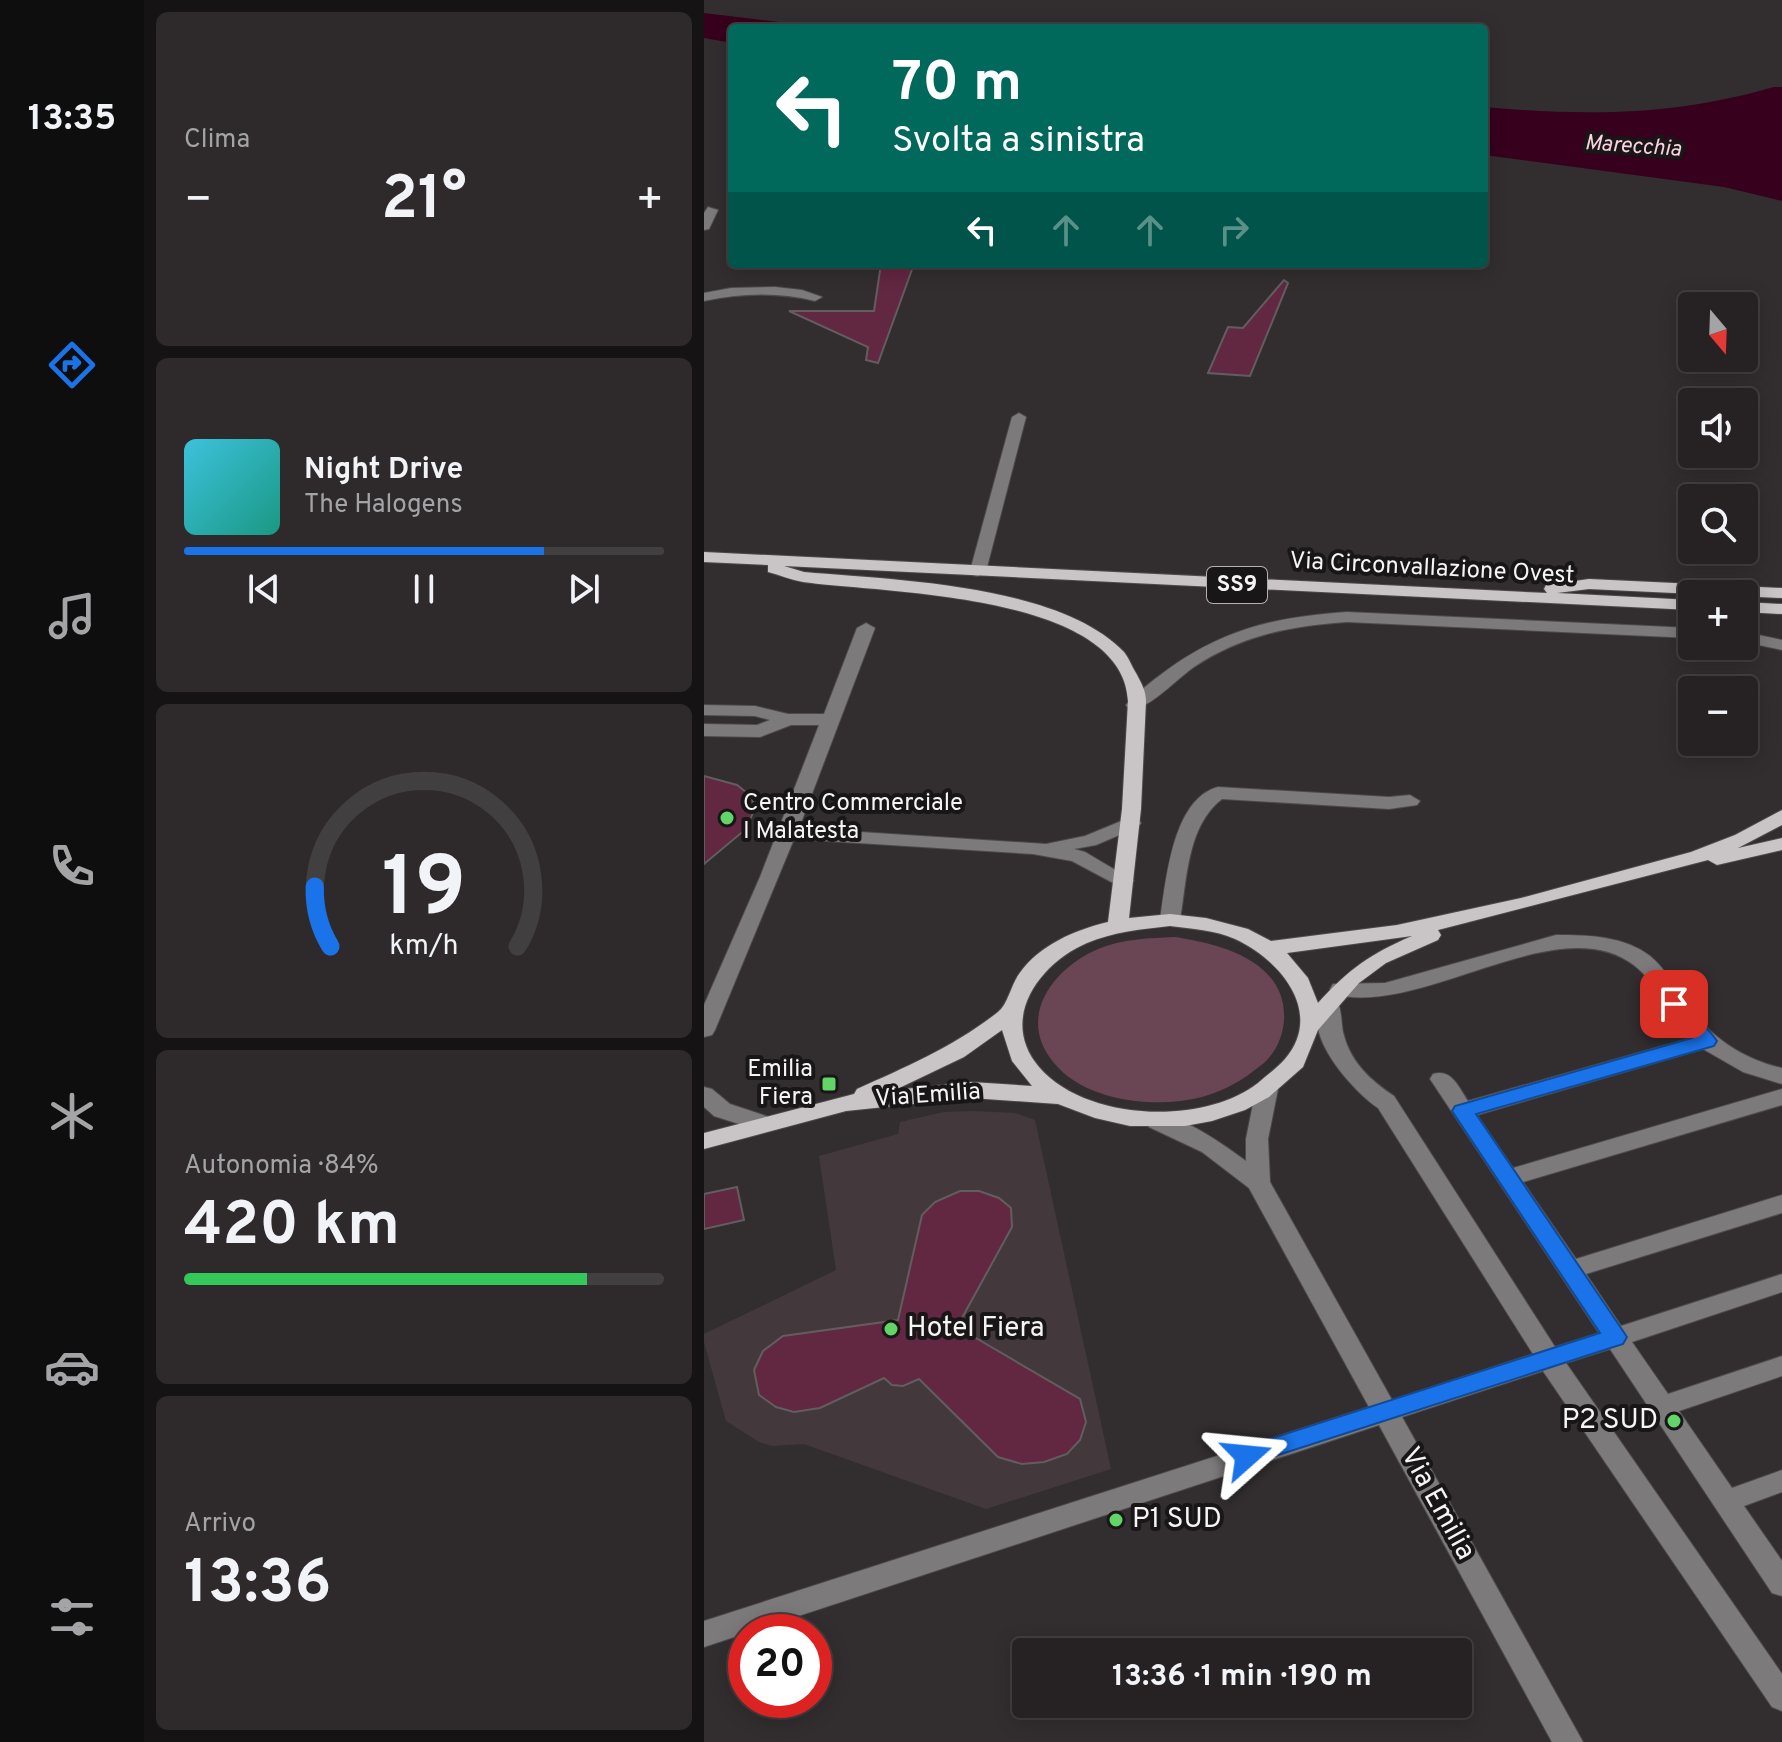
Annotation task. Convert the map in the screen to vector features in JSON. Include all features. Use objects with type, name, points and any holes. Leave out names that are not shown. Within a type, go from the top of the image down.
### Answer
[{"type":"main road","name":"Via Circonvallazione Ovest","points":[[704,557],[1678,604]]},
{"type":"main road","points":[[747,559],[802,577],[1001,599],[1049,613],[1093,635],[1120,661],[1136,690],[1131,823],[1118,925]]},
{"type":"main road","points":[[1497,597],[1589,584],[1782,593]]},
{"type":"main road","points":[[1758,608],[1782,609]]},
{"type":"main road","points":[[1268,948],[1331,944],[1460,922],[1710,853],[1761,831],[1782,816]]},
{"type":"main road","points":[[1650,869],[1745,854],[1782,844]]},
{"type":"main road","points":[[1311,1025],[1308,997],[1301,983],[1293,970],[1268,948],[1228,930],[1170,920],[1118,925],[1078,938],[1045,958],[1022,984],[1011,1013],[1013,1043],[1029,1072],[1058,1096],[1103,1114],[1157,1121],[1197,1117],[1235,1106],[1267,1089],[1297,1059],[1311,1025],[1379,958],[1460,922]]},
{"type":"main road","name":"Via Emilia","points":[[846,1103],[956,1052],[1011,1013]]},
{"type":"main road","name":"Via Emilia","points":[[704,1141],[846,1103],[971,1090],[1058,1096]]},
{"type":"street","points":[[704,226],[712,210]]},
{"type":"street","points":[[704,297],[747,292],[799,292],[815,297]]},
{"type":"street","points":[[978,571],[1019,417]]},
{"type":"street","points":[[1135,705],[1179,667],[1214,646],[1261,626],[1301,619],[1347,617],[1678,632]]},
{"type":"street","points":[[704,1030],[710,994],[770,877],[866,628]]},
{"type":"street","points":[[1758,640],[1782,645]]},
{"type":"street","points":[[704,710],[755,711],[788,719],[829,720]]},
{"type":"street","points":[[704,730],[760,731],[788,719]]},
{"type":"street","points":[[1170,920],[1185,836],[1208,798],[1218,793],[1389,803],[1410,801]]},
{"type":"street","points":[[1033,848],[1089,841],[1131,823]]},
{"type":"street","points":[[785,833],[1033,848],[1078,856],[1124,881]]},
{"type":"street","points":[[1782,1076],[1760,1072],[1720,1053],[1685,1020],[1645,963],[1616,947],[1586,941],[1556,942],[1385,990],[1335,998],[1330,1027],[1343,1064],[1366,1090],[1386,1102],[1549,1359],[1782,1698]]},
{"type":"street","points":[[1462,1111],[1707,1041]]},
{"type":"street","points":[[1441,1079],[1782,1584]]},
{"type":"street","name":"Via Emilia","points":[[1258,1182],[1257,1139],[1267,1089]]},
{"type":"street","points":[[704,1095],[722,1110],[764,1124]]},
{"type":"street","points":[[1508,1178],[1782,1097]]},
{"type":"street","name":"Via Emilia","points":[[1157,1121],[1210,1146],[1258,1182],[1568,1742]]},
{"type":"street","points":[[1570,1270],[1782,1204]]},
{"type":"street","points":[[704,1634],[1782,1283]]},
{"type":"street","points":[[1662,1406],[1782,1366]]},
{"type":"street","points":[[1726,1501],[1782,1481]]},
{"type":"shaded area","points":[[1175,937],[1212,945],[1248,959],[1275,983],[1282,1000],[1284,1020],[1280,1039],[1270,1057],[1233,1084],[1210,1095],[1184,1101],[1123,1099],[1103,1094],[1068,1076],[1054,1063],[1043,1046],[1038,1029],[1044,997],[1054,982],[1066,969],[1098,949],[1126,941]]},
{"type":"shaded area","points":[[944,1112],[1015,1113],[1035,1120],[1111,1469],[986,1509],[804,1444],[772,1446],[759,1442],[726,1421],[704,1342],[704,1334],[836,1270],[819,1156],[898,1134],[900,1122]]},
{"type":"water","points":[[704,13],[796,24],[728,24],[728,42],[704,38]]},
{"type":"water","name":"Marecchia","points":[[1782,87],[1782,201],[1724,187],[1488,156],[1488,107],[1559,112],[1630,111],[1737,97]]},
{"type":"building","points":[[880,268],[913,268],[878,363],[866,360],[868,347],[789,311],[874,311]]},
{"type":"building","points":[[1284,280],[1288,283],[1250,376],[1208,373],[1228,327],[1243,328]]},
{"type":"building","name":"Centro Commerciale I Malatesta","points":[[704,776],[737,785],[751,796],[755,808],[746,829],[704,864]]},
{"type":"building","points":[[737,1187],[744,1220],[704,1229],[704,1194]]},
{"type":"building","name":"Hotel Fiera","points":[[960,1191],[979,1191],[999,1198],[1011,1208],[1012,1227],[957,1327],[1080,1399],[1086,1422],[1080,1440],[1067,1454],[1044,1462],[1022,1464],[998,1457],[919,1379],[903,1386],[892,1385],[884,1378],[820,1408],[794,1412],[776,1407],[759,1395],[754,1370],[763,1351],[783,1336],[898,1320],[922,1215],[935,1202]]},
{"type":"place","name":"Centro Commerciale I Malatesta","points":[[727,818]]},
{"type":"place","name":"Emilia Fiera","points":[[829,1084]]},
{"type":"place","name":"Hotel Fiera","points":[[891,1329]]},
{"type":"place","name":"P2 SUD","points":[[1674,1421]]},
{"type":"place","name":"P1 SUD","points":[[1116,1520]]},
{"type":"route","points":[[1247,1456],[1615,1337],[1462,1111],[1707,1041],[1685,1020],[1674,1004]]}]
